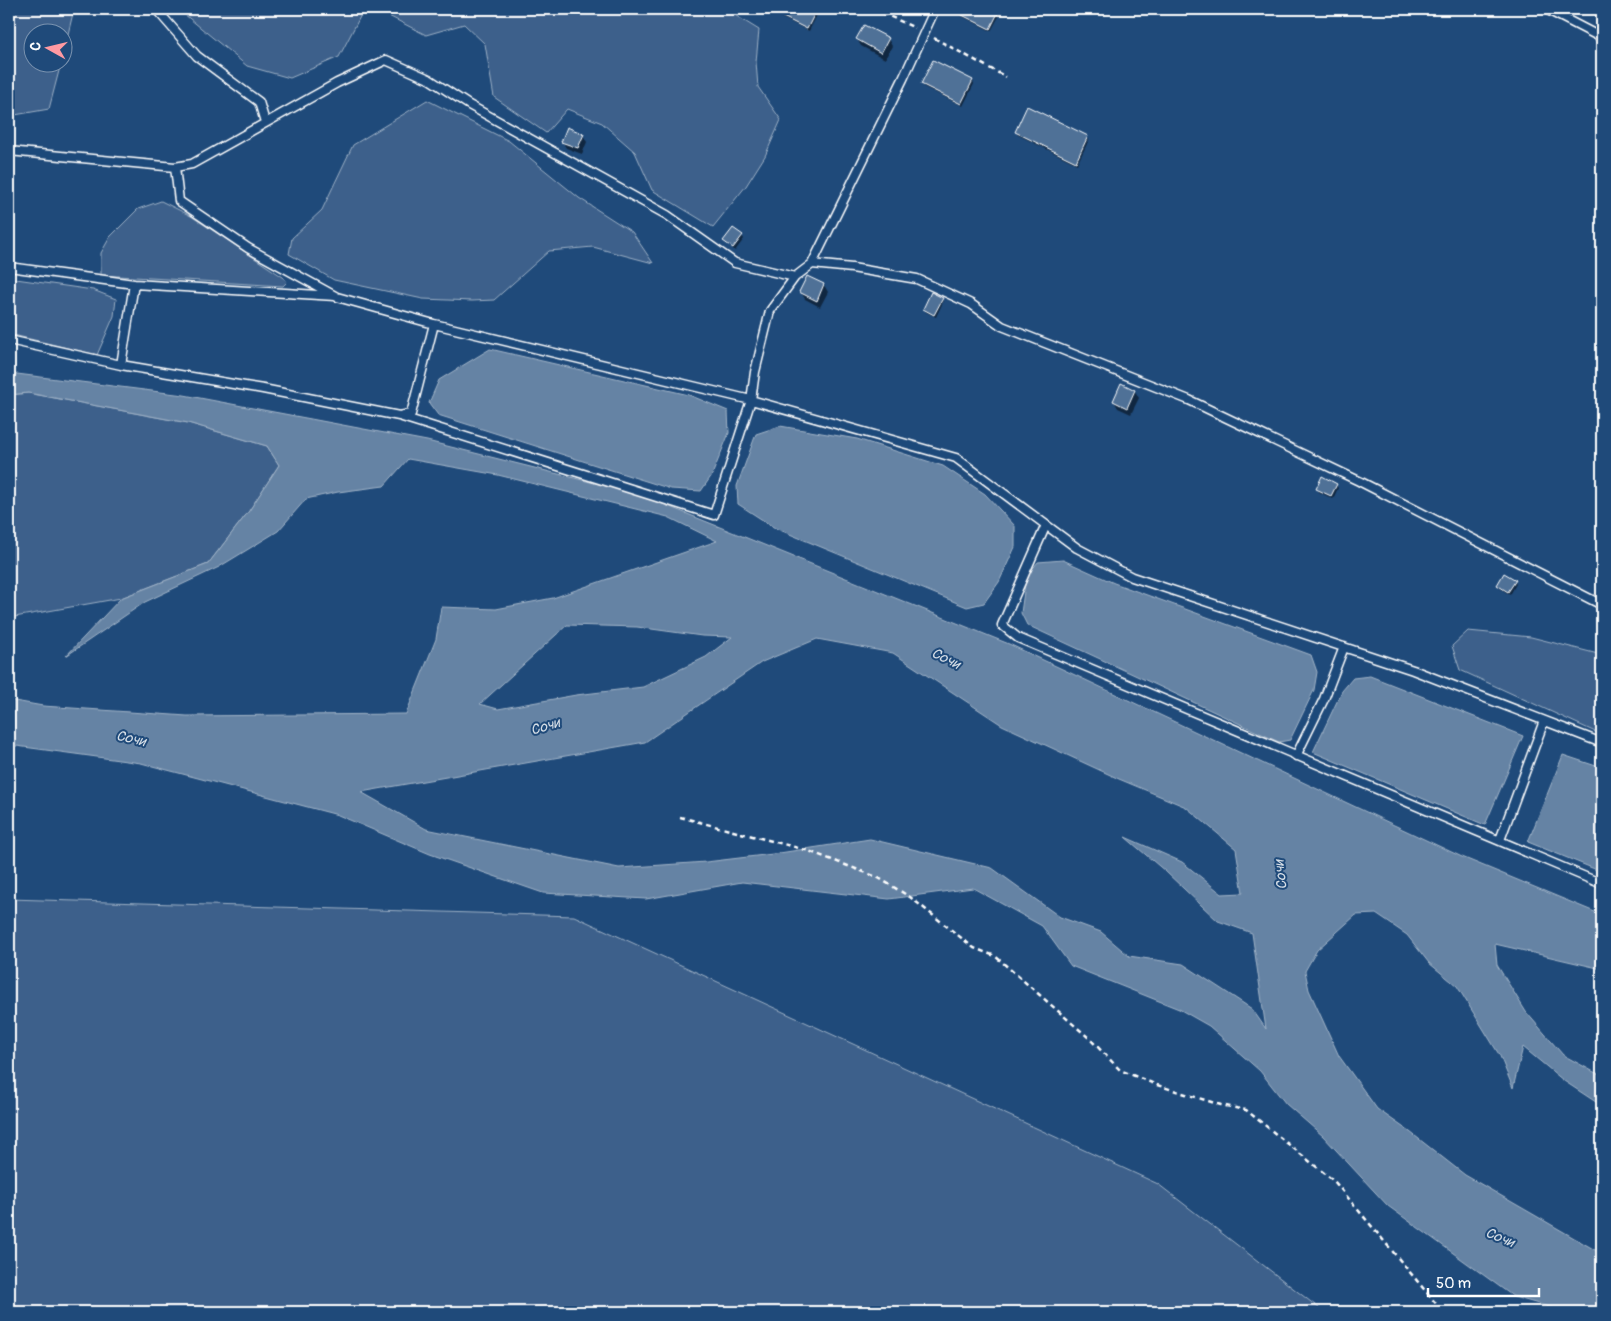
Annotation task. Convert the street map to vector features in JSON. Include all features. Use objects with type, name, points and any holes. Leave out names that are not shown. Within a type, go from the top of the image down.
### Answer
[{"type":"lane","points":[[156,9],[197,56],[259,102],[265,122]]},
{"type":"lane","points":[[9,340],[122,365],[262,389],[399,416],[714,514],[751,400],[755,372],[770,311],[794,277],[812,264],[903,79],[935,9]]},
{"type":"lane","points":[[1546,9],[1602,38]]},
{"type":"lane","points":[[9,151],[175,167],[192,164],[337,83],[386,60],[429,79],[469,105],[667,214],[735,263],[794,277]]},
{"type":"lane","points":[[175,167],[179,201],[248,248],[337,296],[434,324],[751,400],[956,458],[1077,548],[1132,577],[1413,670],[1602,743]]},
{"type":"lane","points":[[812,264],[852,268],[917,279],[971,304],[1002,326],[1189,400],[1359,482],[1602,605]]},
{"type":"lane","points":[[9,267],[134,284],[337,296]]},
{"type":"lane","points":[[122,365],[134,284]]},
{"type":"lane","points":[[399,416],[411,414],[434,324]]},
{"type":"lane","points":[[1046,525],[1002,625],[1018,638],[1602,884]]},
{"type":"lane","points":[[1296,756],[1324,699],[1344,647]]},
{"type":"lane","points":[[1500,840],[1544,721]]},
{"type":"path","points":[[874,9],[924,32],[1006,77]]},
{"type":"path","points":[[680,817],[806,850],[877,877],[910,897],[974,948],[995,956],[1089,1038],[1120,1070],[1157,1085],[1221,1105],[1246,1110],[1334,1180],[1443,1312]]},
{"type":"shaded area","points":[[9,9],[74,9],[71,22],[22,22],[22,72],[59,72],[49,109],[9,116]]},
{"type":"shaded area","points":[[178,9],[364,9],[339,57],[290,78],[247,66]]},
{"type":"shaded area","points":[[375,9],[725,9],[759,30],[756,62],[758,87],[781,120],[765,156],[746,186],[713,227],[652,190],[635,152],[602,123],[567,109],[546,133],[494,97],[485,44],[464,24],[426,35]]},
{"type":"shaded area","points":[[427,100],[509,141],[579,198],[632,232],[653,263],[593,247],[549,251],[494,300],[472,301],[423,299],[334,280],[289,254],[292,238],[322,210],[353,145]]},
{"type":"shaded area","points":[[161,201],[191,216],[283,277],[287,282],[283,286],[101,275],[101,253],[110,237],[138,209]]},
{"type":"shaded area","points":[[9,278],[93,290],[116,299],[114,316],[97,355],[9,334]]},
{"type":"shaded area","points":[[28,393],[188,423],[267,446],[279,465],[249,511],[208,564],[121,598],[9,618],[9,395]]},
{"type":"shaded area","points":[[1468,631],[1531,637],[1602,655],[1602,735],[1460,670],[1452,646]]},
{"type":"shaded area","points":[[9,899],[574,916],[1158,1184],[1324,1312],[9,1312]]},
{"type":"water","points":[[490,349],[689,395],[728,411],[729,433],[712,475],[701,491],[671,489],[438,415],[429,403],[439,380]]},
{"type":"water","name":"Сочи","points":[[9,373],[184,395],[427,441],[638,494],[1009,644],[1462,857],[1602,915],[1602,969],[1495,944],[1497,965],[1526,1012],[1563,1055],[1602,1075],[1602,1106],[1564,1081],[1523,1047],[1513,1088],[1500,1056],[1457,986],[1429,963],[1407,935],[1376,914],[1356,915],[1317,950],[1305,971],[1309,990],[1339,1056],[1377,1109],[1465,1175],[1602,1254],[1602,1312],[1567,1312],[1514,1297],[1388,1206],[1323,1136],[1286,1104],[1260,1071],[1209,1026],[1179,1009],[1071,966],[1042,926],[973,888],[889,899],[742,882],[646,899],[543,893],[430,854],[338,815],[141,763],[9,745],[9,700],[43,706],[187,716],[406,714],[436,639],[441,607],[496,609],[553,598],[717,541],[668,517],[498,475],[408,459],[384,486],[338,492],[306,499],[278,531],[219,567],[145,602],[66,656],[121,598],[208,564],[249,511],[279,465],[267,446],[188,423],[28,393],[9,395]],"holes":[[[567,625],[637,627],[702,636],[732,637],[706,657],[643,687],[576,695],[498,709],[480,704]],[[817,639],[893,653],[1002,725],[1119,779],[1186,807],[1236,849],[1243,893],[1222,894],[1182,862],[1125,837],[1166,872],[1218,921],[1252,933],[1266,1029],[1252,1009],[1183,964],[1129,956],[1101,932],[1060,917],[992,868],[870,839],[706,862],[619,868],[426,829],[361,792],[645,742],[762,662]]]},
{"type":"water","points":[[780,426],[857,439],[943,466],[985,494],[1015,526],[1015,547],[999,582],[984,603],[967,607],[775,528],[738,504],[737,486],[756,434]]},
{"type":"water","points":[[1063,560],[1114,583],[1311,655],[1317,672],[1314,690],[1290,740],[1279,742],[1027,625],[1021,613],[1026,577],[1038,562]]},
{"type":"water","points":[[1370,676],[1523,736],[1485,825],[1313,752],[1342,691],[1353,678]]},
{"type":"water","points":[[1563,755],[1602,768],[1602,872],[1528,842]]},
{"type":"building","points":[[767,9],[817,9],[807,29]]},
{"type":"building","points":[[950,9],[1000,9],[990,29]]},
{"type":"building","points":[[864,25],[889,38],[881,53],[856,39]]},
{"type":"building","points":[[933,60],[973,80],[961,104],[921,84]]},
{"type":"building","points":[[1027,106],[1088,136],[1076,162],[1015,132]]},
{"type":"building","points":[[567,127],[584,134],[578,148],[561,142]]},
{"type":"building","points":[[733,228],[743,235],[733,248],[723,241]]},
{"type":"building","points":[[807,276],[824,284],[817,301],[799,292]]},
{"type":"building","points":[[931,292],[943,298],[934,315],[923,309]]},
{"type":"building","points":[[1121,383],[1135,390],[1127,408],[1113,401]]},
{"type":"building","points":[[1322,476],[1337,484],[1331,496],[1316,489]]},
{"type":"building","points":[[1504,573],[1516,580],[1508,592],[1497,585]]}]
